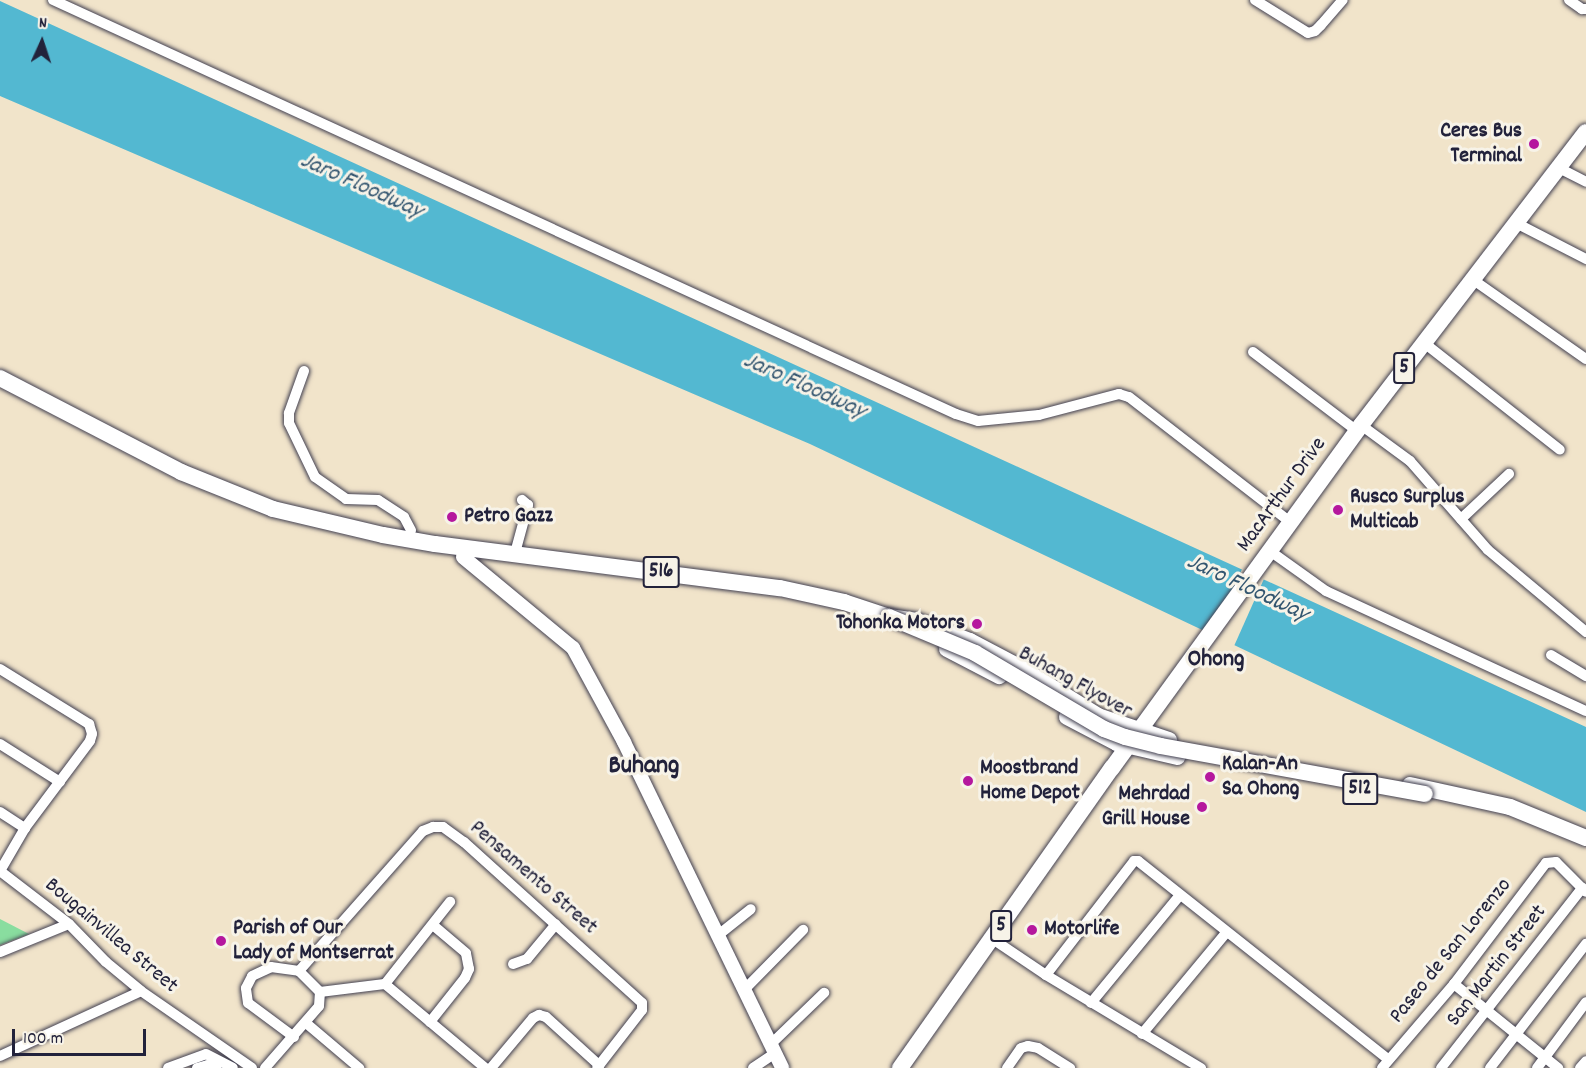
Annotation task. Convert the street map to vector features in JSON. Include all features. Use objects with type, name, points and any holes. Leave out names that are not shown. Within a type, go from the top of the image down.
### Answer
[{"type":"main road","name":"MacArthur Drive","points":[[900,1068],[1112,768],[1290,522],[1423,342],[1586,132]]},
{"type":"main road","name":"516","points":[[0,378],[119,441],[225,492],[294,514],[430,543],[780,588],[844,602],[889,617],[917,621],[970,641],[1021,668],[1112,722],[1140,731]]},
{"type":"main road","points":[[411,530],[430,543],[457,552],[463,557]]},
{"type":"main road","name":"516","points":[[889,617],[912,635],[984,668],[1095,734],[1128,746]]},
{"type":"main road","name":"Buhang Flyover","points":[[889,617],[975,653],[1104,729],[1125,737],[1161,746],[1446,798]]},
{"type":"main road","points":[[1112,722],[1125,722],[1155,710],[1160,731],[1166,738],[1176,741]]},
{"type":"main road","name":"512","points":[[1140,731],[1176,741],[1446,798],[1508,817],[1586,850]]},
{"type":"main road","points":[[1095,734],[1106,745],[1112,768],[1137,756],[1156,753]]},
{"type":"main road","name":"512","points":[[1128,746],[1156,753],[1510,807],[1586,838]]},
{"type":"street","points":[[53,0],[956,414],[978,421],[1039,415],[1119,394],[1130,397],[1290,522]]},
{"type":"street","points":[[1255,0],[1308,33],[1321,25],[1343,0]]},
{"type":"street","points":[[1569,0],[1584,9]]},
{"type":"street","points":[[1559,168],[1586,182]]},
{"type":"street","points":[[1516,223],[1586,259]]},
{"type":"street","points":[[1472,279],[1586,359]]},
{"type":"street","points":[[1423,342],[1560,450]]},
{"type":"street","points":[[1253,352],[1359,428],[1410,461],[1488,550],[1586,632]]},
{"type":"street","points":[[304,371],[289,413],[289,423],[315,477],[346,499],[378,500],[404,517],[411,530]]},
{"type":"street","points":[[1461,519],[1509,474]]},
{"type":"street","points":[[515,553],[528,505],[522,500]]},
{"type":"street","points":[[1268,553],[1326,591],[1586,711]]},
{"type":"street","points":[[463,557],[573,648],[624,742],[782,1068]]},
{"type":"street","points":[[1551,655],[1586,676]]},
{"type":"street","points":[[0,669],[92,728],[90,741],[25,828],[0,871]]},
{"type":"street","points":[[0,744],[60,782]]},
{"type":"street","points":[[0,812],[25,828]]},
{"type":"street","name":"Pensamento Street","points":[[299,970],[423,831],[433,827],[443,828],[453,834],[556,924],[642,1003],[642,1010],[598,1066]]},
{"type":"street","points":[[1046,975],[1134,861],[1141,862],[1385,1064]]},
{"type":"street","name":"Paseo de San Lorenzo","points":[[1385,1064],[1454,984],[1539,872],[1551,861],[1556,862],[1584,890]]},
{"type":"street","name":"Bougainvillea Street","points":[[0,871],[69,924],[106,962],[141,991],[252,1068]]},
{"type":"street","name":"San Martin Street","points":[[1441,1068],[1584,890]]},
{"type":"street","points":[[1091,1003],[1180,895]]},
{"type":"street","points":[[320,992],[385,984],[434,926],[450,902]]},
{"type":"street","points":[[717,936],[751,909]]},
{"type":"street","points":[[0,952],[69,924]]},
{"type":"street","points":[[513,964],[527,959],[556,924]]},
{"type":"street","points":[[430,1022],[465,978],[469,969],[466,953],[434,926]]},
{"type":"street","points":[[745,989],[803,930]]},
{"type":"street","points":[[1142,1034],[1227,933]]},
{"type":"street","points":[[992,938],[1091,1003],[1201,1068]]},
{"type":"street","points":[[1491,1068],[1586,944]]},
{"type":"street","points":[[266,1068],[294,1037],[306,1023],[319,1006],[320,992],[299,970],[279,967],[263,969],[252,976],[246,988],[248,1004],[294,1037]]},
{"type":"street","points":[[385,984],[485,1068]]},
{"type":"street","points":[[1454,984],[1518,1033],[1558,1068]]},
{"type":"street","points":[[0,1056],[141,991]]},
{"type":"street","points":[[753,1068],[824,993]]},
{"type":"street","points":[[1537,1068],[1586,1002]]},
{"type":"street","points":[[491,1068],[533,1018],[539,1016],[546,1017],[598,1066]]},
{"type":"street","points":[[306,1023],[359,1068]]},
{"type":"street","name":"Bougainvillea Street","points":[[198,1029],[214,1063]]},
{"type":"street","points":[[1007,1068],[1022,1048],[1028,1046],[1038,1048],[1071,1068]]},
{"type":"street","points":[[168,1068],[206,1054],[214,1063]]},
{"type":"street","points":[[1580,1068],[1586,1061]]},
{"type":"street","points":[[197,1068],[214,1063],[233,1068]]},
{"type":"green space","points":[[0,919],[29,934],[0,945]]},
{"type":"water","name":"Jaro Floodway","points":[[0,1],[1586,727],[1586,812],[810,444],[0,96]]},
{"type":"pier","points":[[1243,567],[1265,577],[1232,650],[1210,640]]},
{"type":"place","name":"Ceres Bus Terminal","points":[[1534,144]]},
{"type":"place","name":"Rusco Surplus Multicab","points":[[1338,510]]},
{"type":"place","name":"Petro Gazz","points":[[452,517]]},
{"type":"place","name":"Tohonka Motors","points":[[977,624]]},
{"type":"place","name":"Kalan-An Sa Ohong","points":[[1210,777]]},
{"type":"place","name":"Moostbrand Home Depot","points":[[968,781]]},
{"type":"place","name":"Mehrdad Grill House","points":[[1202,807]]},
{"type":"place","name":"Motorlife","points":[[1032,930]]},
{"type":"place","name":"Parish of Our Lady of Montserrat","points":[[221,941]]},
{"type":"district","name":"Ohong","points":[[1216,661]]},
{"type":"district","name":"Buhang","points":[[644,767]]}]
